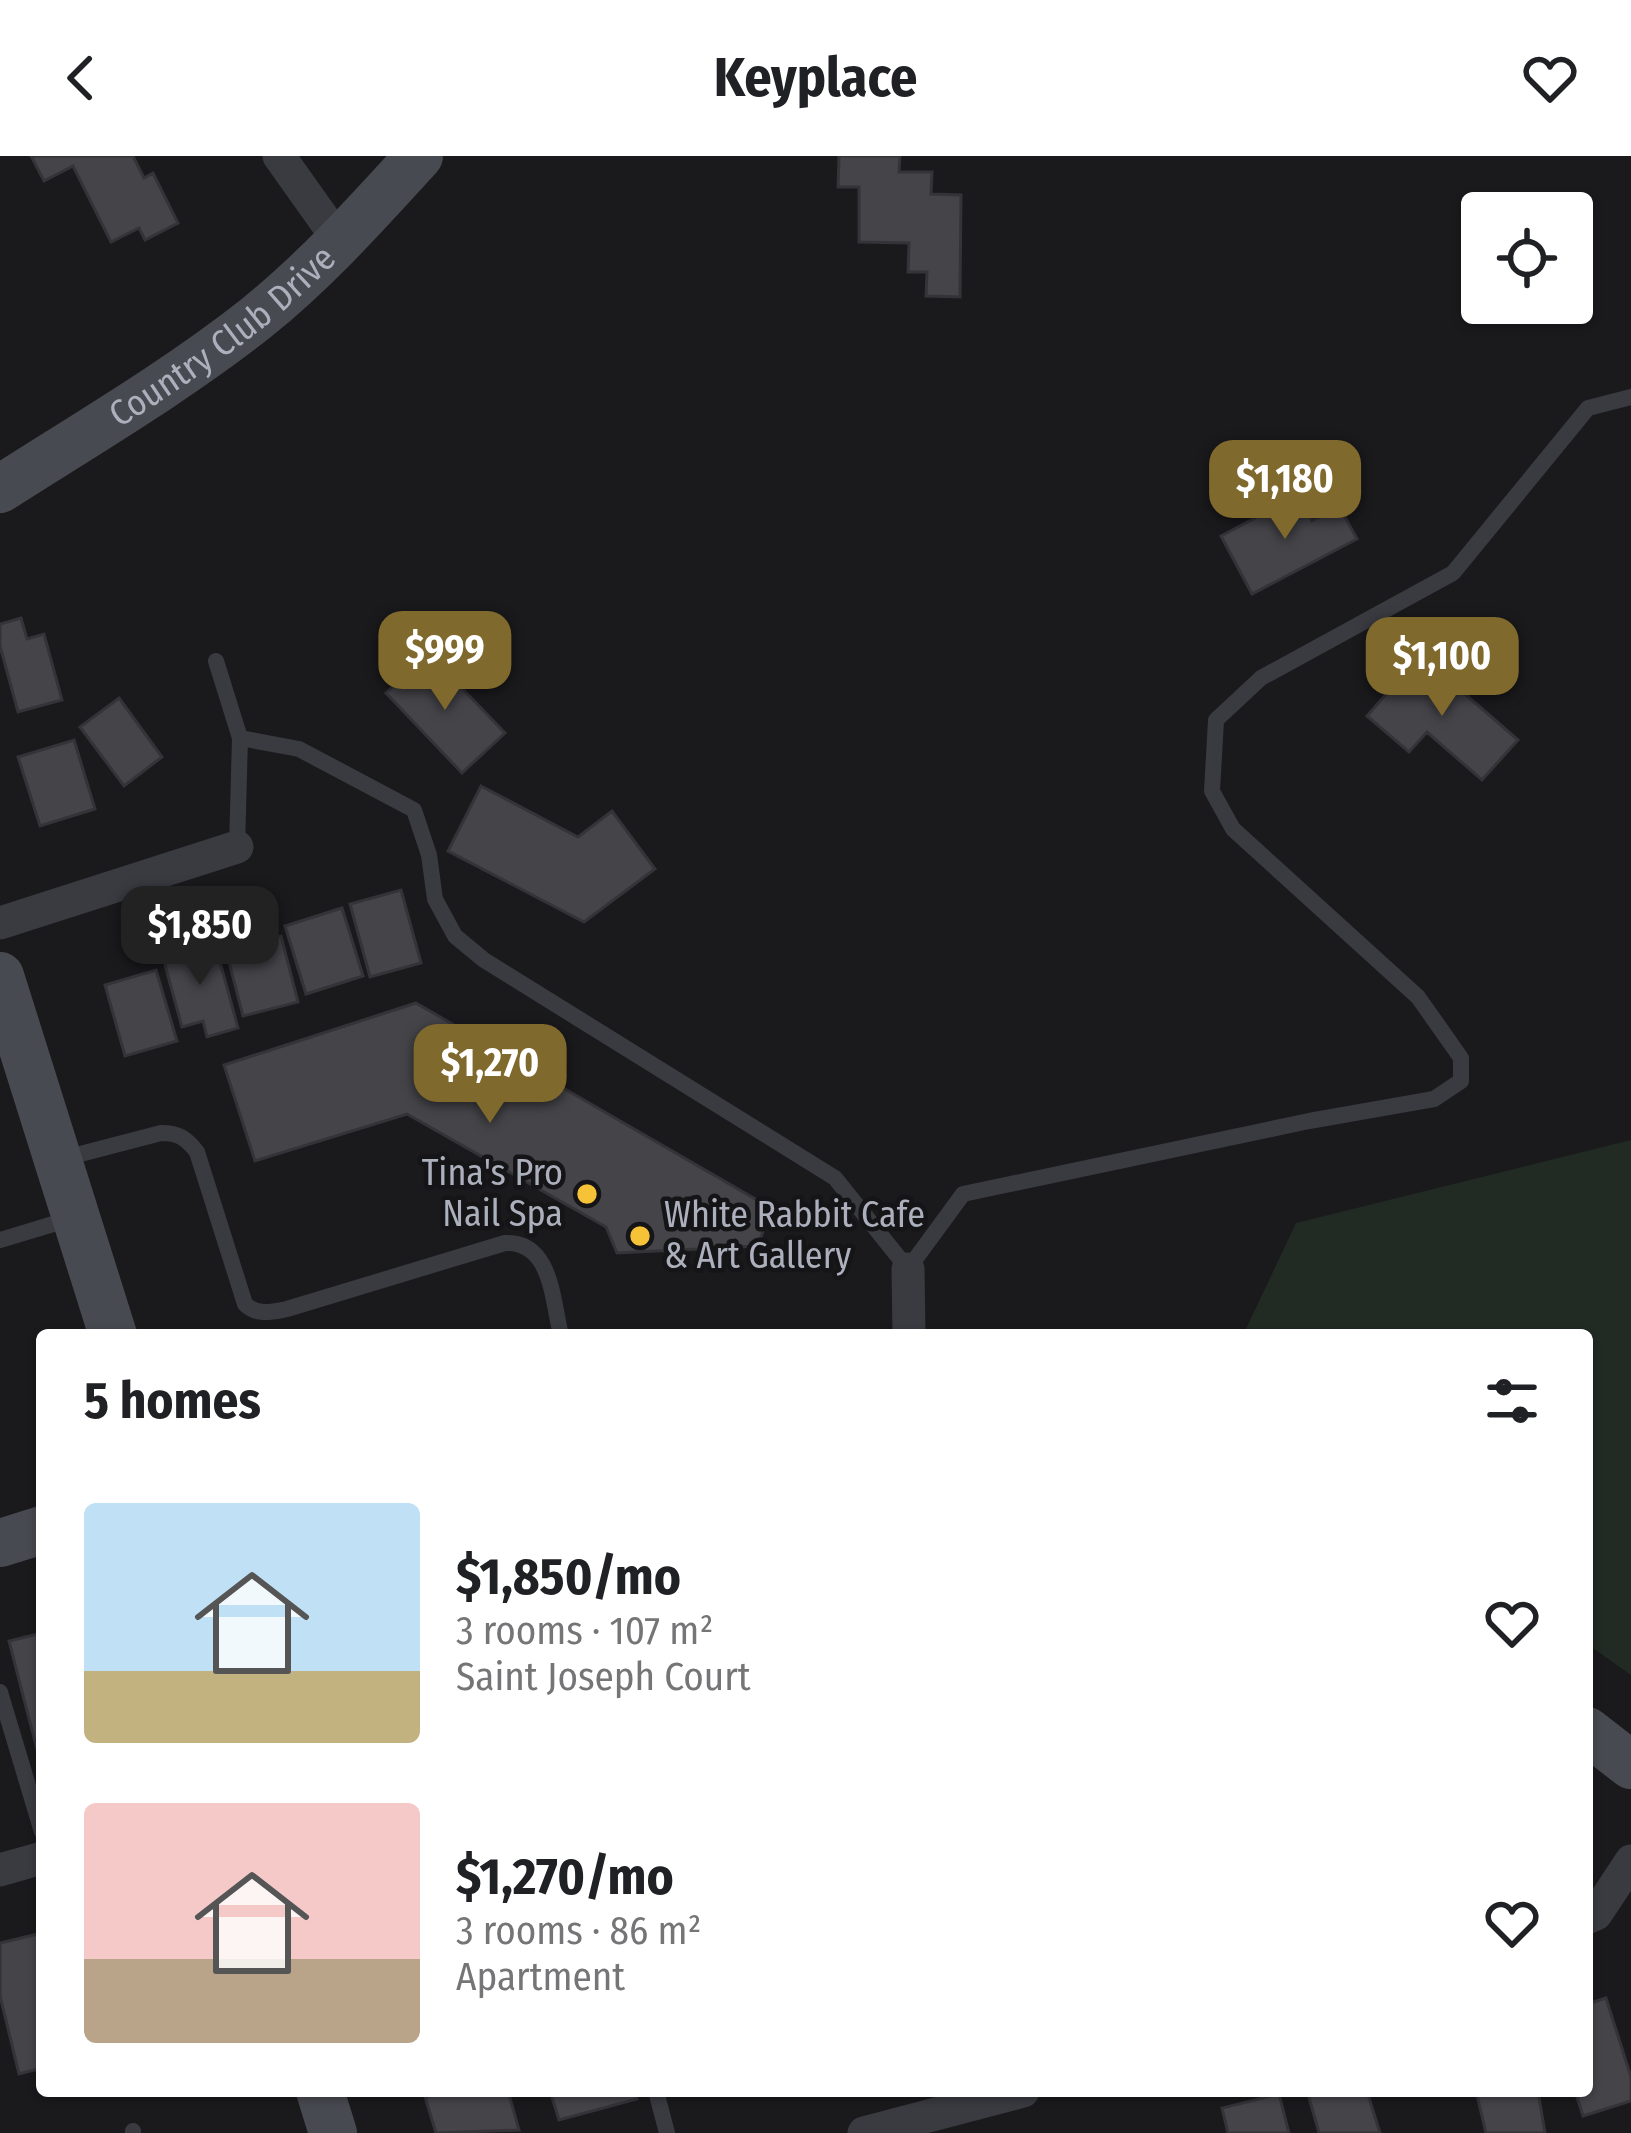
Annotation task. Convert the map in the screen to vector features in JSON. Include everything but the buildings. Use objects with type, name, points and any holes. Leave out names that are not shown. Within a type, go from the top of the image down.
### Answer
[{"type":"street","points":[[279,156],[340,242]]},
{"type":"street","name":"Country Club Drive","points":[[0,489],[255,319],[340,242],[419,156]]},
{"type":"street","points":[[0,923],[237,847]]},
{"type":"street","points":[[0,976],[111,1329]]},
{"type":"street","points":[[908,1269],[909,1329]]},
{"type":"street","points":[[0,1543],[36,1532]]},
{"type":"street","points":[[1593,1736],[1631,1765]]},
{"type":"street","points":[[0,1870],[36,1860]]},
{"type":"street","points":[[1593,1915],[1631,1861]]},
{"type":"street","points":[[322,2097],[333,2133]]},
{"type":"street","points":[[864,2133],[1000,2097]]},
{"type":"lane","points":[[240,738],[299,749],[414,810],[429,855],[435,899],[455,936],[484,960],[836,1178],[908,1269],[963,1195],[1434,1099],[1461,1081],[1461,1058],[1418,997],[1232,829],[1212,791],[1216,720],[1261,678],[1453,573],[1588,408],[1631,398]]},
{"type":"lane","points":[[216,661],[240,738],[237,847]]},
{"type":"lane","points":[[58,1160],[161,1133],[176,1133],[188,1141],[197,1151],[250,1310],[287,1310],[518,1243],[538,1254],[545,1267],[560,1329]]},
{"type":"lane","points":[[0,1240],[76,1217]]},
{"type":"lane","points":[[0,1692],[36,1812]]},
{"type":"lane","points":[[658,2097],[668,2133]]},
{"type":"shaded area","points":[[1631,1140],[1631,1675],[1593,1648],[1593,1329],[1246,1329],[1296,1223]]},
{"type":"place","name":"Tina's Pro Nail Spa","points":[[587,1194]]},
{"type":"place","name":"White Rabbit Cafe & Art Gallery","points":[[640,1236]]}]
